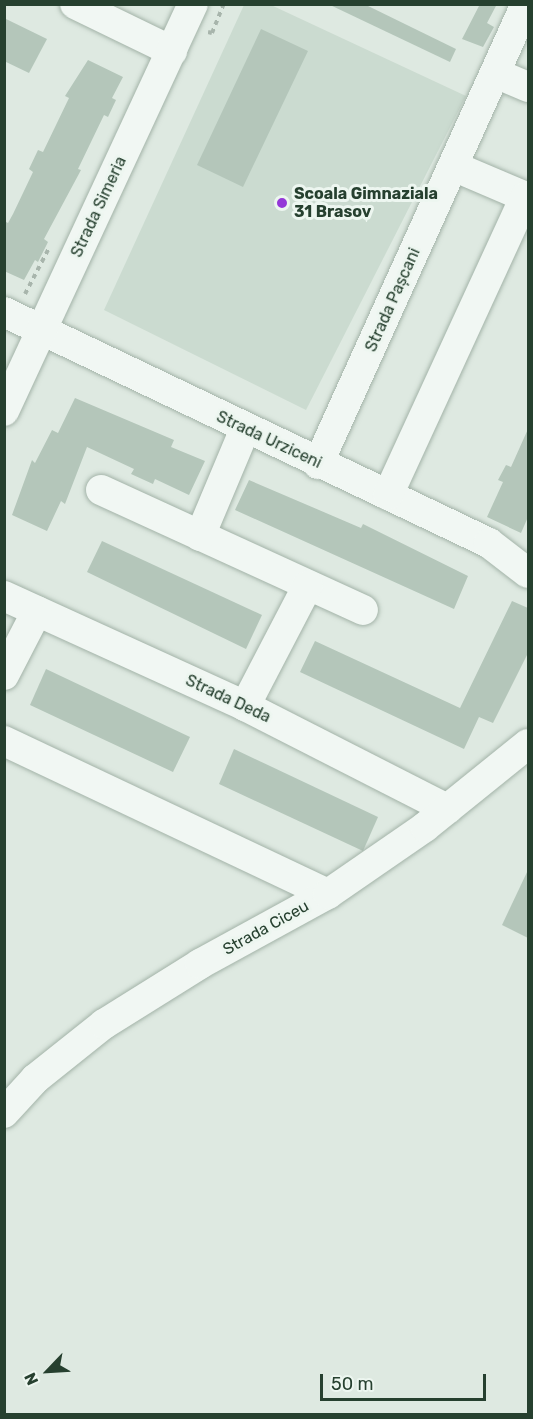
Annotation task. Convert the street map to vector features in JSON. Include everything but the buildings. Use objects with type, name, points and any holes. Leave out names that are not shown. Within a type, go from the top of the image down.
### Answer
[{"type":"street","points":[[75,4],[172,51]]},
{"type":"street","name":"Strada Simeria","points":[[4,411],[193,4]]},
{"type":"street","name":"Strada Pașcani","points":[[318,464],[526,4]]},
{"type":"street","points":[[495,73],[528,87]]},
{"type":"street","points":[[388,495],[527,197],[453,166]]},
{"type":"street","name":"Strada Urziceni","points":[[4,312],[318,464],[489,543],[528,573]]},
{"type":"street","points":[[200,536],[245,429]]},
{"type":"street","points":[[101,490],[363,610]]},
{"type":"street","points":[[245,706],[308,585]]},
{"type":"street","name":"Strada Deda","points":[[4,596],[245,706],[447,809]]},
{"type":"street","points":[[4,675],[37,611]]},
{"type":"street","points":[[4,741],[328,894]]},
{"type":"street","name":"Strada Ciceu","points":[[4,1113],[35,1079],[105,1024],[242,940],[328,894],[447,809],[528,744]]},
{"type":"shaded area","name":"Scoala Gimnaziala 31 Brasov","points":[[244,5],[271,5],[466,96],[306,410],[104,310]]},
{"type":"place","name":"Scoala Gimnaziala 31 Brasov","points":[[282,203]]}]
